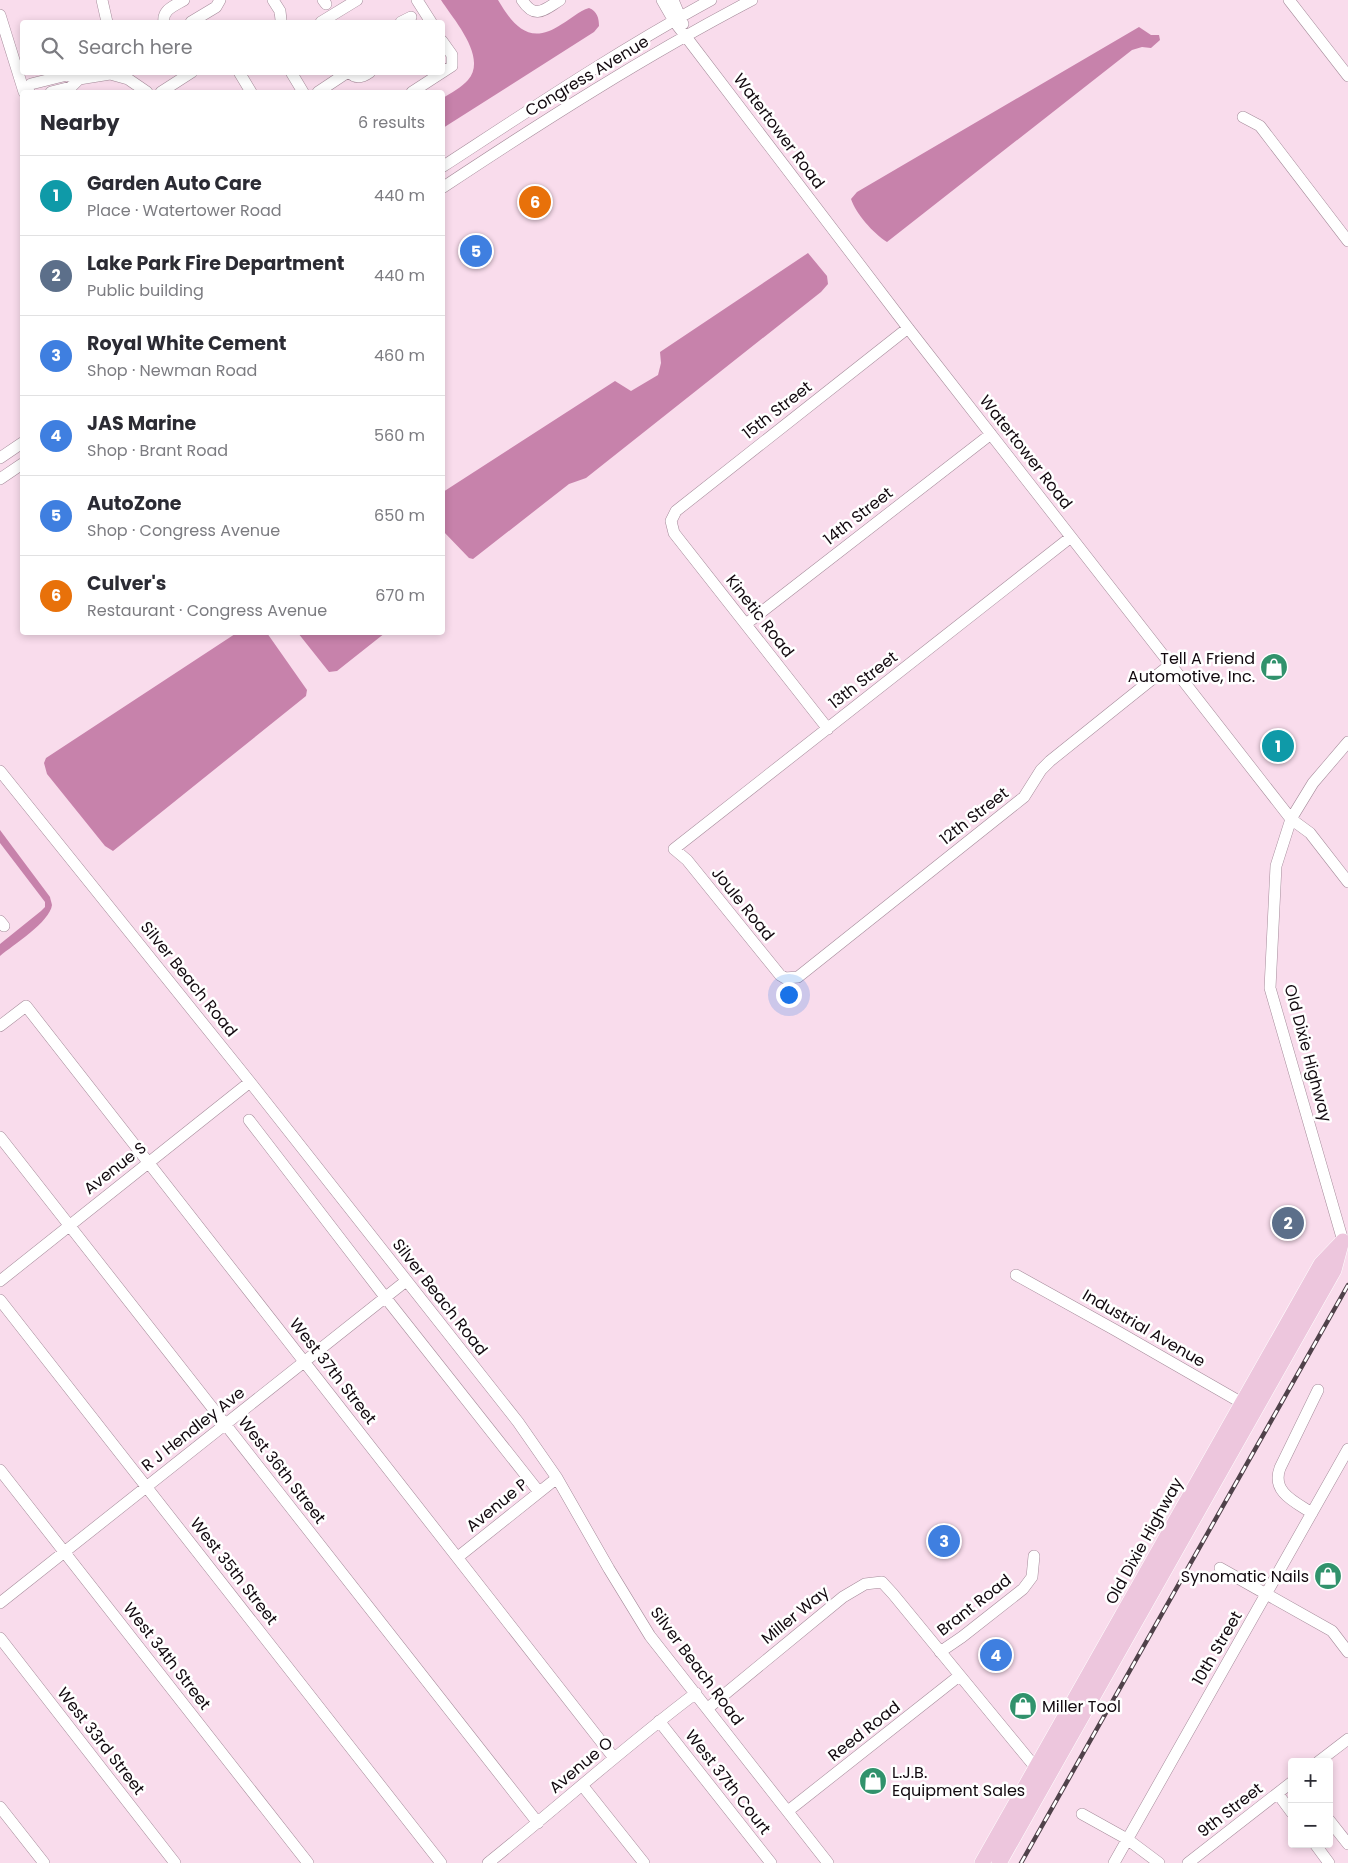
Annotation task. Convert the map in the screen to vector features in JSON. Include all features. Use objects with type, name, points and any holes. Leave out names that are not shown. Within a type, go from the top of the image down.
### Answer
[{"type":"main road","name":"Old Dixie Highway","points":[[999,1863],[1248,1407],[1321,1264],[1346,1241]]},
{"type":"main road","name":"Old Dixie Highway","points":[[982,1863],[1248,1407]]},
{"type":"street","points":[[102,0],[107,20]]},
{"type":"street","points":[[164,20],[166,10],[184,0]]},
{"type":"street","points":[[194,20],[227,0]]},
{"type":"street","points":[[273,0],[280,11],[280,20]]},
{"type":"street","points":[[324,20],[357,0]]},
{"type":"street","points":[[417,0],[430,20]]},
{"type":"street","points":[[522,0],[534,12],[542,11],[560,0]]},
{"type":"street","points":[[662,0],[678,19]]},
{"type":"street","points":[[673,0],[685,35]]},
{"type":"street","name":"Congress Avenue","points":[[445,165],[534,107],[711,0]]},
{"type":"street","name":"Congress Avenue","points":[[445,186],[544,120],[685,35],[752,0]]},
{"type":"street","points":[[1289,0],[1348,76]]},
{"type":"street","points":[[0,15],[24,90]]},
{"type":"street","name":"Watertower Road","points":[[685,35],[908,328],[1290,819],[1310,833],[1348,882]]},
{"type":"street","points":[[445,44],[452,55],[453,63],[445,71]]},
{"type":"street","points":[[26,90],[31,84],[67,75],[79,79],[104,75]]},
{"type":"street","points":[[120,75],[136,83],[145,90]]},
{"type":"street","points":[[163,90],[187,75]]},
{"type":"street","points":[[241,75],[249,90]]},
{"type":"street","points":[[293,75],[302,90]]},
{"type":"street","points":[[321,90],[344,75]]},
{"type":"street","points":[[353,75],[363,77],[366,75]]},
{"type":"street","points":[[415,90],[438,75]]},
{"type":"street","points":[[59,90],[71,87],[79,79]]},
{"type":"street","points":[[1242,117],[1260,126],[1348,241]]},
{"type":"street","name":"15th Street","points":[[671,521],[676,511],[908,328]]},
{"type":"street","name":"14th Street","points":[[746,624],[991,434]]},
{"type":"street","points":[[0,458],[20,444]]},
{"type":"street","points":[[0,479],[20,465]]},
{"type":"street","name":"Kinetic Road","points":[[671,521],[674,533],[828,729]]},
{"type":"street","name":"13th Street","points":[[674,849],[1071,537]]},
{"type":"street","name":"12th Street","points":[[785,978],[798,977],[1024,797],[1041,770],[1050,761],[1171,664]]},
{"type":"street","name":"Old Dixie Highway","points":[[1346,1241],[1270,988],[1276,866],[1290,819],[1313,783],[1348,742]]},
{"type":"street","name":"Silver Beach Road","points":[[0,771],[250,1082],[518,1422],[557,1478],[650,1636],[828,1863]]},
{"type":"street","name":"Joule Road","points":[[674,849],[687,860],[775,970],[785,978]]},
{"type":"street","name":"West 37th Street","points":[[0,1026],[26,1006],[614,1758]]},
{"type":"street","name":"Avenue S","points":[[0,1280],[250,1082]]},
{"type":"street","points":[[249,1120],[385,1297],[540,1492]]},
{"type":"street","name":"West 36th Street","points":[[0,1137],[538,1823]]},
{"type":"street","name":"Industrial Avenue","points":[[1016,1275],[1248,1407]]},
{"type":"street","name":"R J Hendley Ave","points":[[0,1603],[406,1280]]},
{"type":"street","name":"West 35th Street","points":[[0,1300],[441,1863]]},
{"type":"street","points":[[1312,1513],[1282,1492],[1277,1481],[1280,1468],[1318,1390]]},
{"type":"street","name":"10th Street","points":[[1114,1863],[1312,1513],[1346,1458]]},
{"type":"street","name":"West 34th Street","points":[[0,1470],[308,1863]]},
{"type":"street","name":"Avenue P","points":[[458,1557],[557,1478]]},
{"type":"street","name":"Brant Road","points":[[940,1652],[1023,1589],[1032,1577],[1034,1556]]},
{"type":"street","points":[[1220,1568],[1332,1631],[1348,1652]]},
{"type":"street","name":"Miller Way","points":[[708,1708],[843,1597],[865,1584],[882,1582],[940,1652]]},
{"type":"street","name":"West 33rd Street","points":[[0,1638],[176,1863]]},
{"type":"street","points":[[940,1652],[1046,1780]]},
{"type":"street","name":"Reed Road","points":[[788,1811],[959,1676]]},
{"type":"street","name":"Avenue O","points":[[496,1861],[582,1784],[696,1693]]},
{"type":"street","name":"West 37th Court","points":[[659,1721],[771,1863]]},
{"type":"street","points":[[1323,1758],[1348,1739]]},
{"type":"street","points":[[582,1784],[644,1863]]},
{"type":"street","name":"9th Street","points":[[1188,1863],[1288,1785]]},
{"type":"street","points":[[1278,1794],[1288,1808]]},
{"type":"street","points":[[0,1807],[44,1863]]},
{"type":"street","points":[[1082,1814],[1127,1839],[1159,1863]]},
{"type":"street","points":[[1333,1825],[1348,1844]]},
{"type":"street","points":[[1318,1848],[1329,1863]]},
{"type":"shaded area","points":[[441,0],[498,0],[517,25],[532,33],[551,30],[589,8],[594,11],[599,20],[599,26],[594,32],[445,127],[445,97],[468,80],[473,71],[474,60],[471,50],[460,28]]},
{"type":"shaded area","points":[[1139,27],[1151,35],[1159,35],[1160,40],[1151,48],[1142,47],[1132,50],[887,242],[871,228],[853,205],[851,199],[857,192]]},
{"type":"shaded area","points":[[808,253],[827,276],[828,284],[821,292],[586,478],[569,484],[473,559],[469,558],[445,533],[445,491],[615,381],[631,391],[658,375],[661,363],[660,352]]},
{"type":"shaded area","points":[[233,635],[268,635],[307,690],[306,696],[113,851],[105,846],[47,774],[44,763],[46,758]]},
{"type":"shaded area","points":[[300,635],[382,635],[337,671],[329,672]]},
{"type":"shaded area","points":[[0,830],[50,897],[52,905],[50,912],[38,926],[0,956],[0,944],[41,911],[45,907],[45,902],[0,843]]},
{"type":"railway","points":[[1021,1863],[1348,1285]]},
{"type":"place","name":"Culver's","points":[[535,202]]},
{"type":"place","name":"AutoZone","points":[[476,251]]},
{"type":"place","name":"Tell A Friend Automotive, Inc.","points":[[1274,667]]},
{"type":"place","name":"Garden Auto Care","points":[[1278,746]]},
{"type":"place","name":"Lake Park Fire Department","points":[[1288,1223]]},
{"type":"place","name":"Royal White Cement","points":[[944,1541]]},
{"type":"place","name":"Synomatic Nails","points":[[1328,1576]]},
{"type":"place","name":"JAS Marine","points":[[996,1655]]},
{"type":"place","name":"Miller Tool","points":[[1023,1706]]},
{"type":"place","name":"L.J.B. Equipment Sales","points":[[873,1781]]}]
